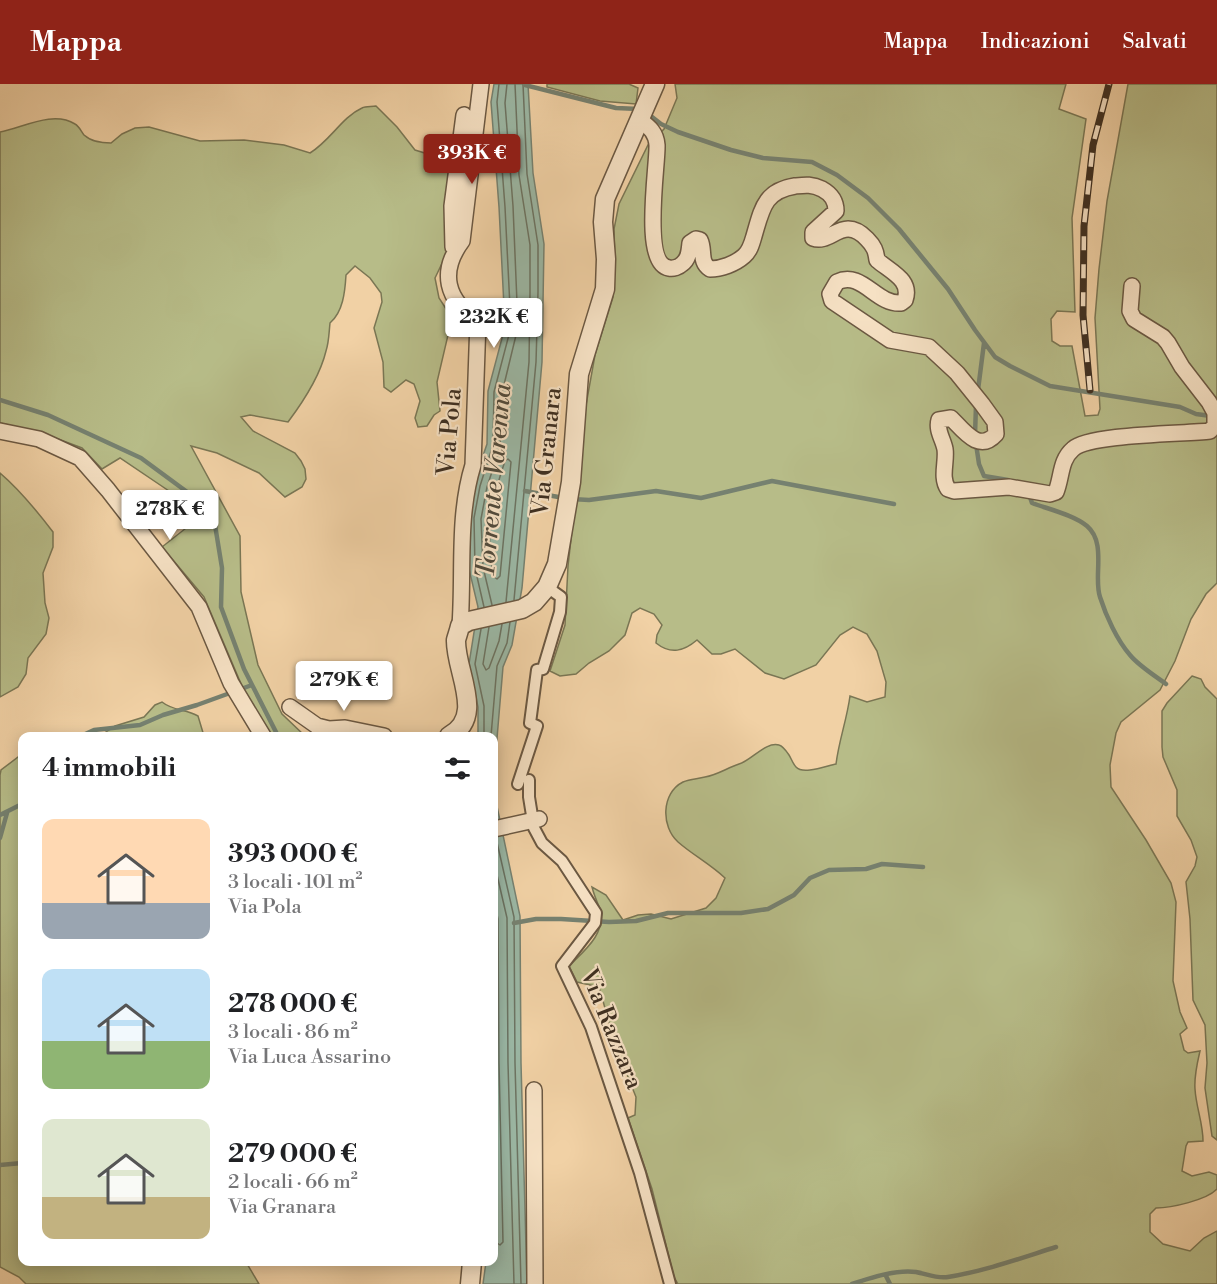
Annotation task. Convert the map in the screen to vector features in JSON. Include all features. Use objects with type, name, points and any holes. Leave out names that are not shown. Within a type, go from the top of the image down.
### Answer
[{"type":"street","name":"Via Pola","points":[[464,624],[464,521],[468,483],[473,465],[478,321],[463,312],[451,292],[447,271],[453,253],[462,241],[481,84]]},
{"type":"street","name":"Via Granara","points":[[464,624],[522,609],[534,602],[547,587],[557,564],[571,482],[579,374],[605,289],[606,259],[603,222],[605,199],[656,84]]},
{"type":"street","name":"Via Pola","points":[[453,253],[452,206],[464,115]]},
{"type":"street","points":[[640,120],[652,129],[657,145],[652,216],[658,257],[665,267],[672,269],[681,266],[688,257],[690,243],[696,239],[702,243],[703,262],[710,269],[719,269],[744,256],[752,244],[763,208],[772,195],[779,189],[810,184],[828,193],[836,205],[836,211],[813,231],[813,238],[821,240],[843,230],[851,229],[859,232],[876,250],[877,260],[906,285],[905,300],[901,303],[888,301],[860,282],[849,278],[837,282],[830,294],[832,301],[890,340],[929,347],[957,373],[995,422],[996,434],[989,441],[978,442],[973,440],[951,418],[939,420],[938,427],[945,456],[944,480],[948,489],[954,491],[1009,487],[1050,494],[1056,492],[1066,458],[1072,449],[1079,445],[1103,439],[1210,432],[1215,425],[1215,413],[1209,402],[1168,343],[1134,319],[1131,311],[1132,286]]},
{"type":"street","points":[[0,431],[39,439],[80,458],[108,490],[199,607],[231,683],[261,732]]},
{"type":"street","name":"Via Razzara","points":[[547,587],[561,597],[560,612],[543,669],[537,670],[530,723],[537,726],[524,782],[542,843],[562,861],[596,913],[595,923],[562,966],[591,1027],[640,1173],[670,1284]]},
{"type":"street","points":[[457,732],[465,720],[467,708],[456,639],[464,624]]},
{"type":"street","points":[[290,707],[317,726],[364,732]]},
{"type":"street","points":[[498,828],[535,819]]},
{"type":"street","points":[[534,1090],[536,1284]]},
{"type":"street","points":[[470,1284],[472,1266]]},
{"type":"green space","points":[[547,84],[629,84],[638,88],[636,104],[600,101],[547,87]]},
{"type":"green space","points":[[675,84],[1066,84],[1059,109],[1086,119],[1072,218],[1075,312],[1057,311],[1051,319],[1052,341],[1060,346],[1072,346],[1085,416],[1098,415],[1100,409],[1095,318],[1099,269],[1107,201],[1128,84],[1217,84],[1217,583],[1206,594],[1191,619],[1175,661],[1160,690],[1121,722],[1116,733],[1110,765],[1111,787],[1171,883],[1176,902],[1173,981],[1180,1012],[1187,1028],[1180,1034],[1184,1050],[1188,1053],[1200,1051],[1195,1084],[1203,1141],[1188,1142],[1182,1171],[1192,1176],[1209,1172],[1217,1175],[1217,1189],[1205,1197],[1188,1203],[1156,1208],[1150,1214],[1150,1232],[1163,1244],[1190,1251],[1204,1238],[1217,1231],[1217,1284],[678,1284],[674,1277],[652,1189],[628,1118],[635,1115],[636,1097],[616,1047],[599,987],[577,982],[569,966],[593,941],[600,926],[600,909],[592,887],[606,895],[623,920],[651,914],[671,919],[706,908],[716,898],[725,878],[672,836],[666,819],[666,810],[667,802],[676,787],[686,781],[714,775],[774,745],[783,748],[799,769],[809,770],[836,764],[850,696],[867,702],[885,697],[886,682],[877,651],[867,634],[853,627],[840,635],[816,665],[784,679],[765,673],[735,649],[721,654],[712,654],[697,640],[677,650],[662,647],[656,643],[662,625],[654,614],[640,608],[632,613],[625,635],[609,651],[576,674],[560,676],[550,671],[565,625],[568,566],[586,405],[595,355],[613,297],[614,229],[619,204],[648,145],[664,129],[677,98]]},
{"type":"green space","points":[[376,106],[415,150],[441,158],[450,155],[447,253],[435,278],[439,298],[452,318],[437,382],[440,411],[434,415],[427,426],[418,427],[415,418],[420,401],[414,384],[406,380],[391,392],[384,387],[383,362],[374,328],[382,302],[381,293],[370,278],[355,266],[346,275],[342,301],[338,313],[330,323],[327,348],[320,370],[288,422],[250,415],[241,417],[253,431],[295,453],[305,469],[306,479],[302,487],[285,497],[259,473],[217,453],[191,446],[240,536],[241,592],[258,665],[282,714],[301,732],[268,732],[242,686],[204,597],[162,547],[195,521],[195,515],[169,491],[120,458],[102,469],[82,448],[39,432],[0,423],[0,132],[38,121],[57,119],[75,124],[84,135],[93,141],[100,142],[111,143],[122,134],[135,128],[149,127],[200,141],[244,140],[284,145],[310,153],[342,123],[364,107]]},
{"type":"green space","points":[[0,473],[28,501],[53,532],[53,547],[43,573],[45,603],[49,618],[46,634],[28,658],[26,674],[18,687],[0,697]]},
{"type":"green space","points":[[1192,676],[1201,679],[1205,687],[1217,699],[1217,1140],[1212,1136],[1205,1088],[1207,1063],[1205,1025],[1193,1000],[1190,919],[1186,882],[1197,857],[1191,840],[1177,816],[1177,790],[1163,757],[1162,747],[1162,711]]},
{"type":"green space","points":[[162,702],[198,716],[203,732],[106,732],[115,726],[144,717],[155,705]]},
{"type":"green space","points":[[18,757],[18,1266],[248,1266],[259,1284],[26,1284],[19,1277],[0,1267],[1,770]]},
{"type":"water","name":"Torrente Varenna","points":[[494,84],[528,84],[533,173],[544,244],[542,362],[522,588],[512,645],[503,667],[498,732],[478,732],[478,707],[469,664],[478,607],[469,569],[468,518],[478,470],[487,444],[488,391],[505,327],[491,102]]},
{"type":"water","points":[[498,811],[520,916],[527,1284],[483,1284],[485,1266],[498,1266]]},
{"type":"waterway","points":[[525,85],[616,108],[639,109]]},
{"type":"waterway","points":[[647,113],[661,124],[678,132],[731,150],[763,158],[812,162],[837,175],[868,198],[899,229],[948,289],[995,357],[1010,366],[1050,386],[1180,407],[1196,414],[1211,416]]},
{"type":"waterway","points":[[978,390],[984,343]]},
{"type":"waterway","points":[[0,400],[48,415],[141,458],[198,500],[215,525],[222,568],[221,607],[244,669],[276,732]]},
{"type":"waterway","points":[[975,435],[976,405]]},
{"type":"waterway","points":[[976,444],[979,464],[984,476],[1008,480]]},
{"type":"waterway","points":[[572,499],[589,500],[656,491],[701,498],[772,481],[894,504]]},
{"type":"waterway","points":[[525,491],[564,498]]},
{"type":"waterway","points":[[1029,494],[1032,503],[1075,519],[1087,526],[1093,533],[1098,551],[1098,589],[1112,628],[1134,659],[1166,684]]},
{"type":"waterway","points":[[90,732],[140,725],[252,685]]},
{"type":"waterway","points":[[0,815],[18,806]]},
{"type":"waterway","points":[[0,838],[7,813]]},
{"type":"waterway","points":[[514,923],[536,919],[636,921],[668,913],[741,913],[768,909],[794,895],[810,878],[829,870],[866,869],[882,864],[923,867]]},
{"type":"waterway","points":[[0,1165],[18,1163]]},
{"type":"waterway","points":[[852,1284],[909,1271],[936,1277],[948,1277],[989,1268],[1056,1247]]},
{"type":"waterway","points":[[886,1276],[890,1284]]},
{"type":"railway","points":[[1090,390],[1083,315],[1084,226],[1093,145],[1109,84]]}]
